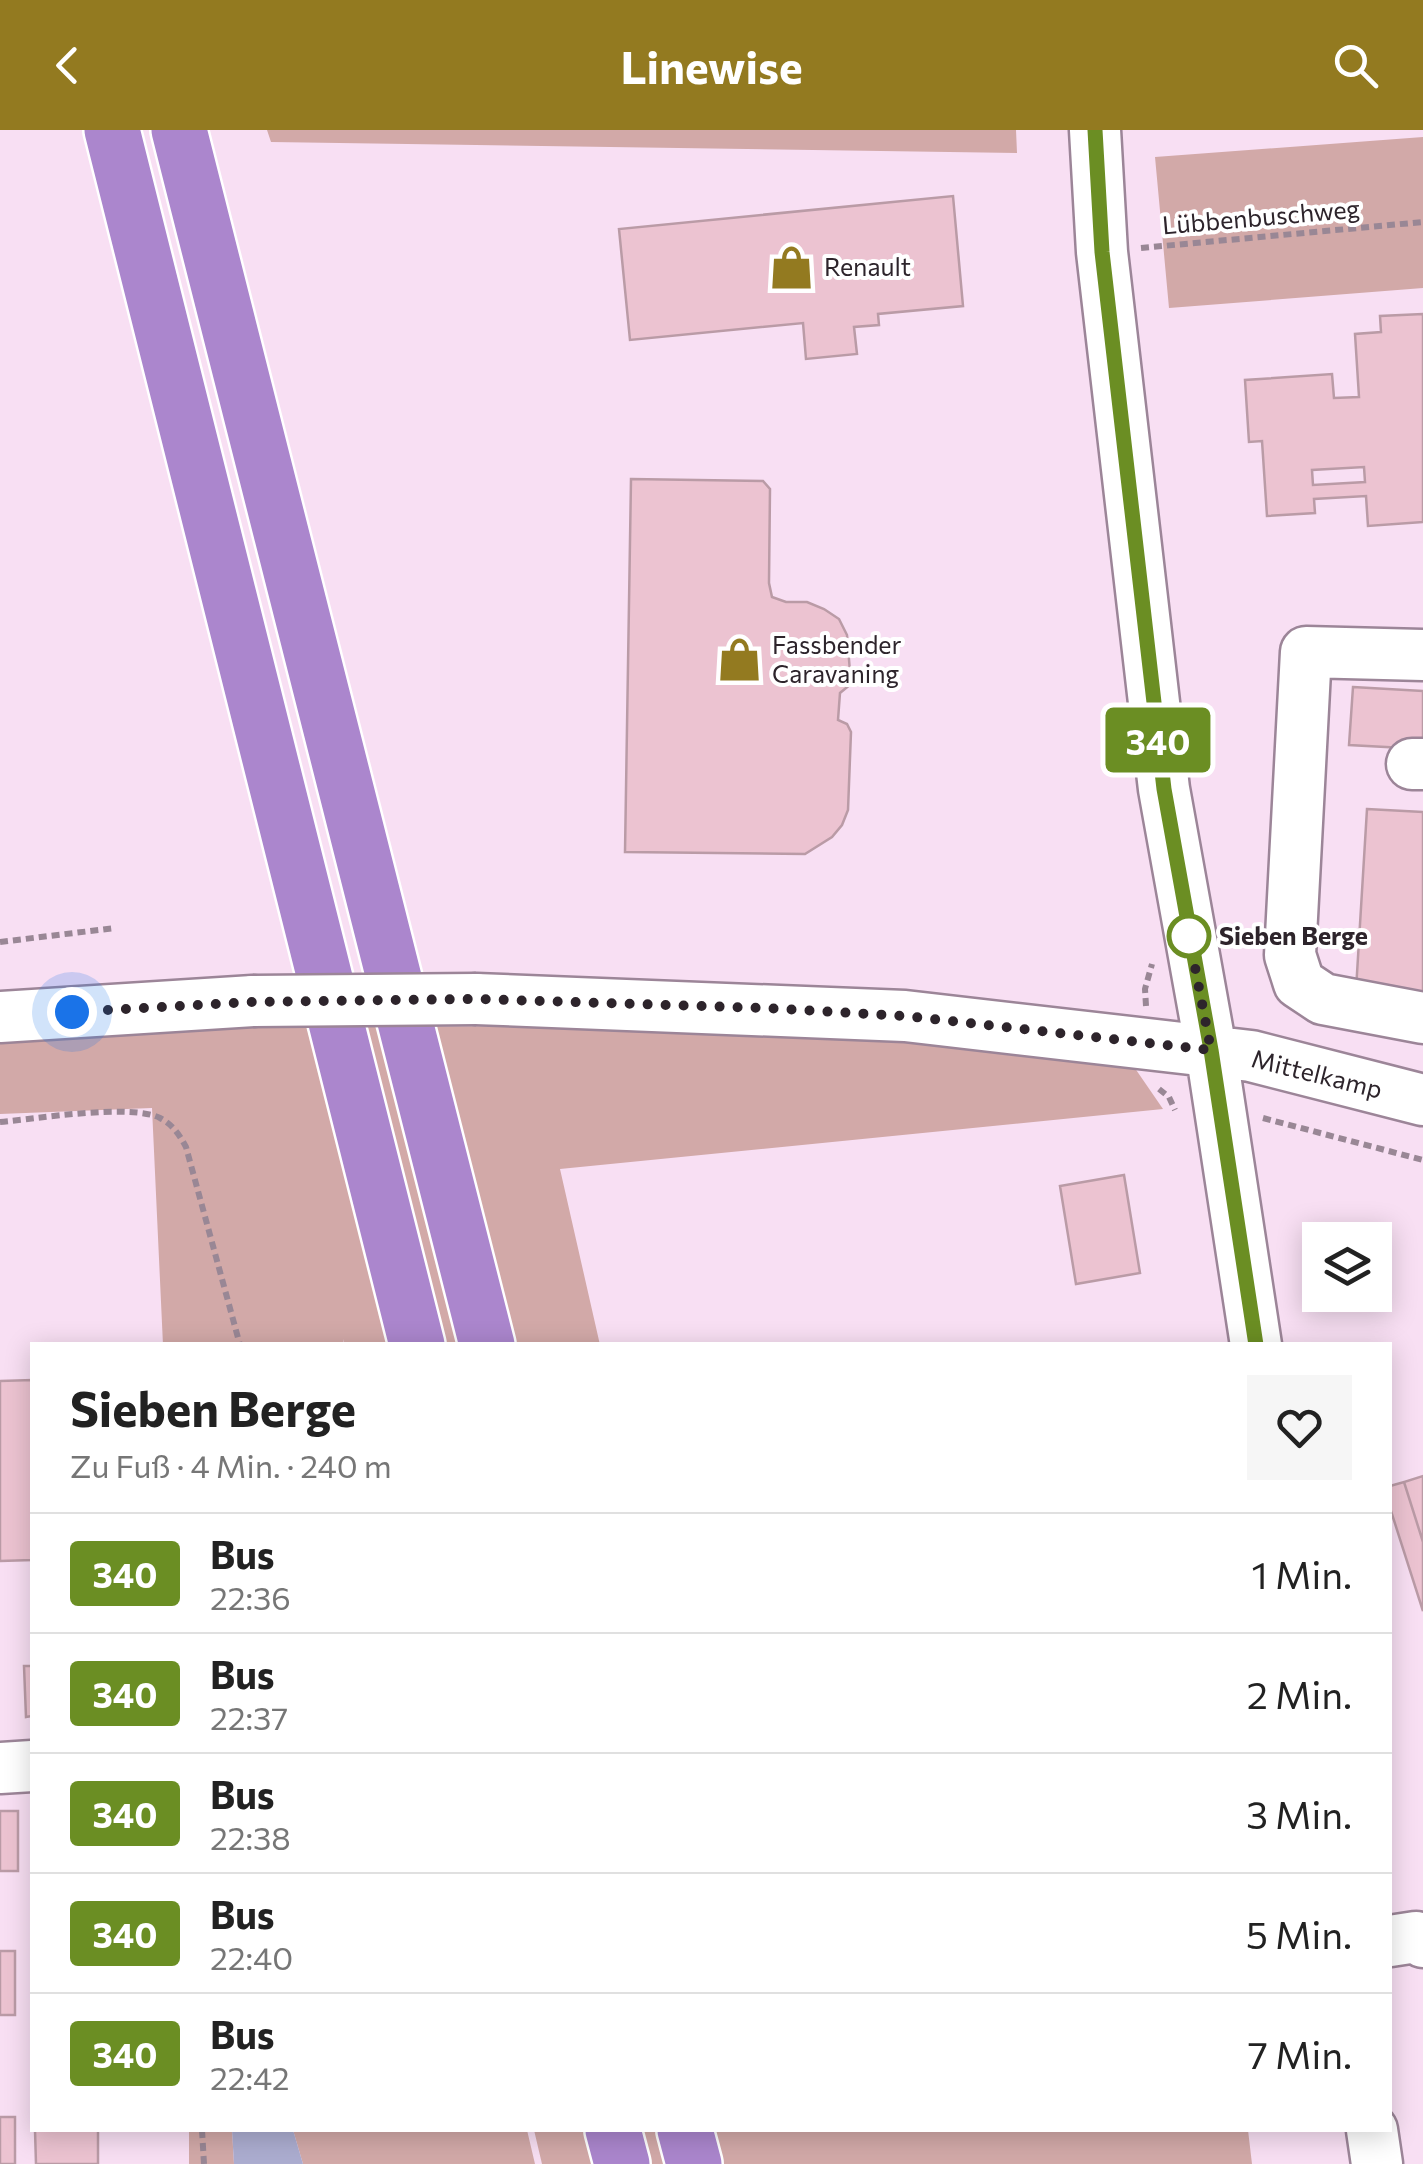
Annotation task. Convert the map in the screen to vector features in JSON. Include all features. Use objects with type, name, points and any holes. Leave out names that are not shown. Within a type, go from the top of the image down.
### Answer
[{"type":"highway","points":[[112,130],[415,1342]]},
{"type":"highway","points":[[179,130],[486,1342]]},
{"type":"highway","points":[[614,2132],[622,2164]]},
{"type":"highway","points":[[686,2132],[694,2164]]},
{"type":"street","points":[[1095,130],[1102,252],[1164,789],[1211,1050],[1256,1342]]},
{"type":"street","points":[[1423,656],[1306,652],[1290,956],[1298,984],[1323,999],[1423,1018]]},
{"type":"street","points":[[0,1017],[253,1002],[476,999],[836,1011],[1211,1050]]},
{"type":"street","name":"Mittelkamp","points":[[1211,1050],[1252,1056],[1423,1100]]},
{"type":"street","points":[[0,1768],[30,1766]]},
{"type":"street","points":[[1392,1941],[1416,1937],[1423,1942]]},
{"type":"street","points":[[1372,2132],[1377,2164]]},
{"type":"path","name":"Lübbenbuschweg","points":[[1102,252],[1423,222]]},
{"type":"path","points":[[0,942],[115,928]]},
{"type":"path","points":[[0,1122],[130,1111],[157,1116],[175,1128],[186,1147],[239,1342]]},
{"type":"path","points":[[1222,1119],[1269,1118],[1423,1160]]},
{"type":"path","points":[[202,2132],[204,2164]]},
{"type":"shaded area","points":[[267,130],[1016,130],[1017,153],[271,142]]},
{"type":"shaded area","points":[[1423,137],[1423,288],[1169,308],[1155,157]]},
{"type":"shaded area","points":[[519,1026],[877,1036],[1130,1061],[1163,1109],[560,1169],[599,1342],[343,1339],[344,1342],[163,1342],[152,1108],[0,1114],[0,1035],[92,1028]]},
{"type":"shaded area","points":[[189,2132],[232,2132],[234,2164],[189,2164]]},
{"type":"shaded area","points":[[294,2132],[527,2132],[535,2164],[303,2164]]},
{"type":"shaded area","points":[[534,2132],[1248,2132],[1252,2164],[542,2164]]},
{"type":"water","points":[[232,2132],[294,2132],[303,2164],[234,2164]]},
{"type":"building","name":"Renault","points":[[953,196],[963,306],[878,314],[879,325],[854,327],[857,354],[806,359],[803,323],[630,340],[619,229]]},
{"type":"building","points":[[1423,314],[1423,522],[1368,526],[1366,496],[1314,499],[1315,513],[1267,516],[1262,441],[1249,442],[1245,380],[1332,374],[1334,398],[1359,397],[1355,334],[1381,332],[1380,316]],"holes":[[[1364,467],[1365,482],[1313,485],[1312,470]]]},
{"type":"building","name":"Fassbender Caravaning","points":[[631,479],[763,481],[770,489],[772,597],[824,609],[839,619],[847,635],[851,684],[840,693],[838,720],[847,724],[851,732],[848,810],[832,837],[805,854],[625,852]]},
{"type":"building","points":[[1353,687],[1423,691],[1423,749],[1349,745]]},
{"type":"building","points":[[1367,809],[1423,812],[1423,994],[1356,990]]},
{"type":"building","points":[[1124,1175],[1140,1273],[1076,1284],[1060,1186]]},
{"type":"building","points":[[30,1380],[30,1560],[0,1561],[0,1381]]},
{"type":"building","points":[[1423,1476],[1423,1542],[1404,1482]]},
{"type":"building","points":[[1404,1482],[1423,1542],[1423,1611],[1392,1514],[1392,1485]]},
{"type":"building","points":[[24,1666],[30,1666],[30,1716],[26,1717]]},
{"type":"building","points":[[0,1811],[18,1811],[18,1871],[0,1871]]},
{"type":"building","points":[[0,1951],[15,1951],[15,2015],[0,2015]]},
{"type":"building","points":[[0,2117],[15,2117],[15,2164],[0,2164]]},
{"type":"building","points":[[35,2132],[98,2132],[98,2164],[36,2164]]},
{"type":"bus line","name":"340","points":[[1095,130],[1102,252],[1164,789],[1211,1050],[1256,1342]]},
{"type":"place","name":"Renault","points":[[791,267]]},
{"type":"place","name":"Fassbender Caravaning","points":[[739,659]]},
{"type":"place","name":"Sieben Berge","points":[[1189,936]]},
{"type":"route","points":[[72,1012],[253,1002],[476,999],[764,1008],[905,1016],[1211,1050],[1189,936]]}]
